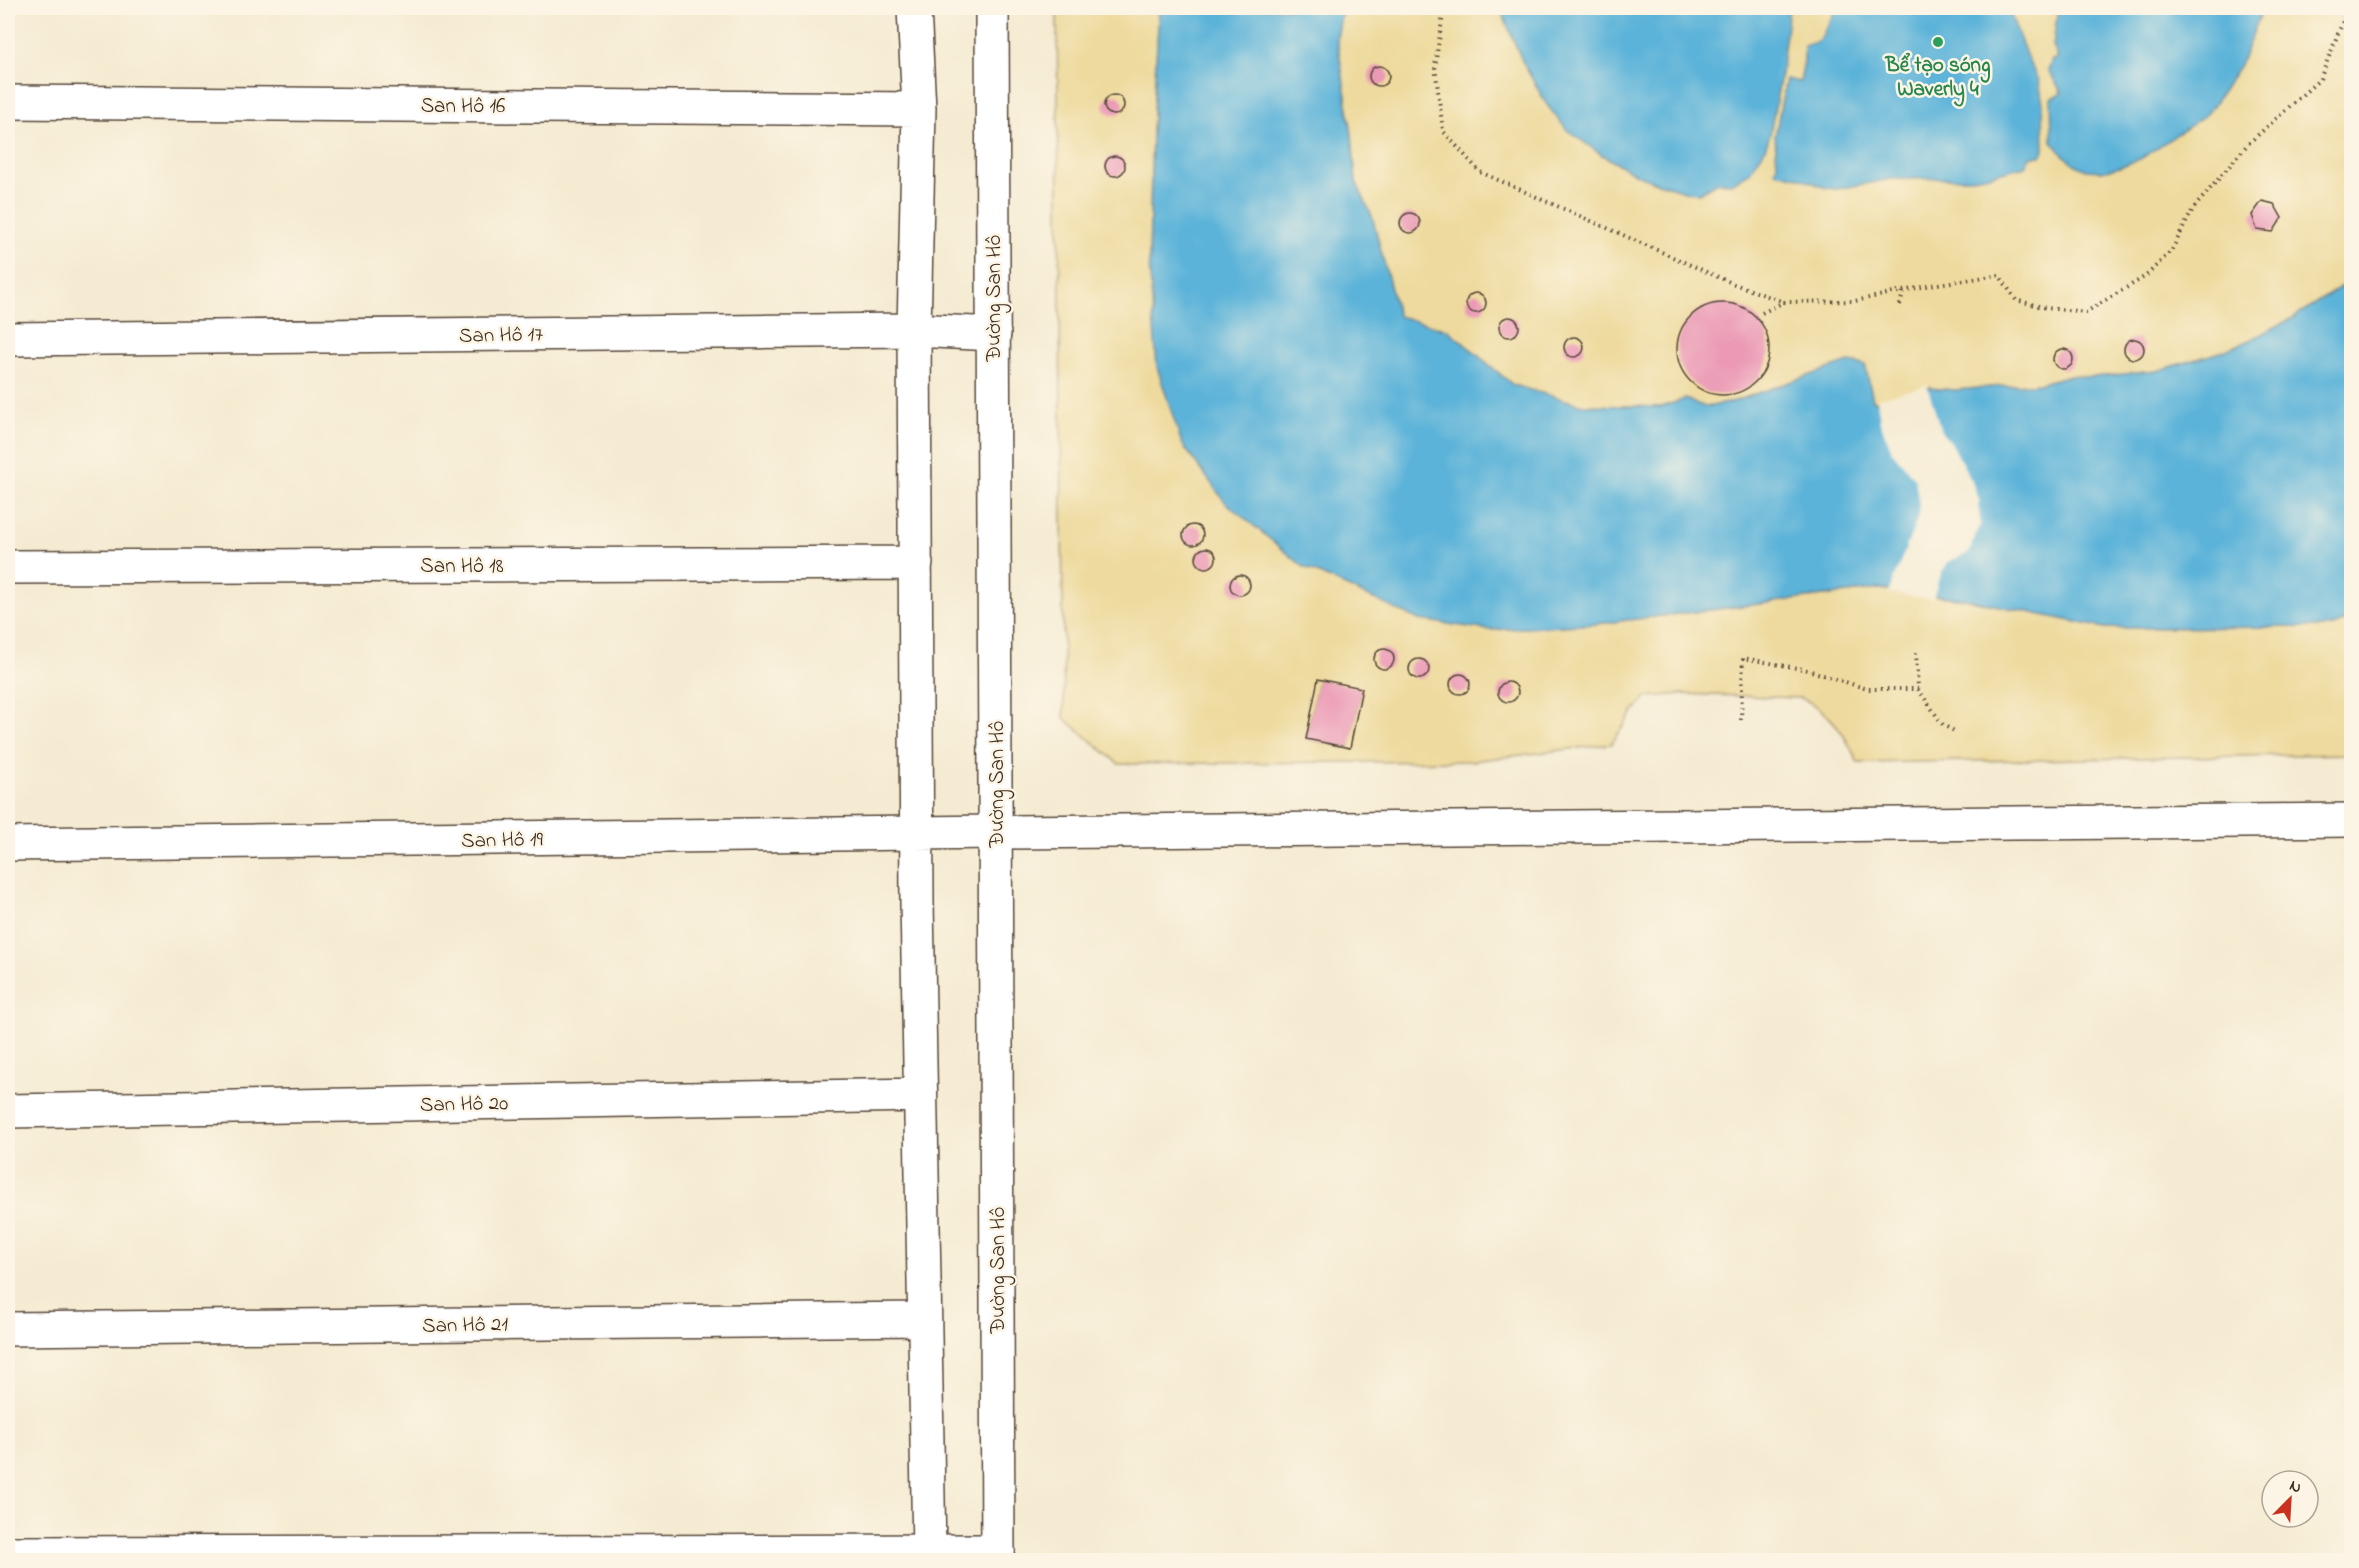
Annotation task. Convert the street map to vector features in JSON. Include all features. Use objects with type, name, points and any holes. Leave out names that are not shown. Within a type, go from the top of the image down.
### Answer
[{"type":"street","points":[[914,8],[919,109],[914,330],[917,834],[923,1318],[929,1551]]},
{"type":"street","name":"Đường San Hô","points":[[992,8],[998,1556]]},
{"type":"street","name":"San Hô 16","points":[[8,102],[919,109]]},
{"type":"street","name":"San Hô 17","points":[[8,339],[914,330],[994,334]]},
{"type":"street","name":"San Hô 18","points":[[8,567],[916,564]]},
{"type":"street","name":"San Hô 19","points":[[8,844],[996,832],[2352,820]]},
{"type":"street","name":"San Hô 20","points":[[8,1111],[920,1095]]},
{"type":"street","name":"San Hô 21","points":[[8,1329],[923,1318]]},
{"type":"street","points":[[8,1553],[929,1551],[998,1556]]},
{"type":"path","points":[[1444,8],[1435,66],[1443,131],[1480,172],[1734,285],[1784,302],[1855,301],[1999,274],[2016,300],[2046,308],[2086,312],[2146,276],[2172,250],[2193,209],[2248,144],[2320,79],[2345,16],[2345,8]]},
{"type":"path","points":[[1900,304],[1903,292]]},
{"type":"path","points":[[1762,312],[1784,302]]},
{"type":"path","points":[[1916,653],[1918,689],[1943,725],[1956,732]]},
{"type":"path","points":[[1741,720],[1743,658],[1808,670],[1867,689],[1918,689]]},
{"type":"sand","points":[[1057,8],[1159,8],[1152,131],[1149,264],[1490,630],[1596,624],[1880,589],[1966,599],[2105,628],[2332,627],[2351,618],[2351,754],[1858,763],[1848,742],[1829,717],[1812,703],[1801,698],[1682,694],[1647,697],[1611,744],[1472,761],[1119,764],[1064,718]],"holes":[[[1318,679],[1362,689],[1349,748],[1306,739]]]},
{"type":"sand","points":[[1342,8],[2351,8],[2351,272],[2348,282],[2293,318],[2252,339],[2221,352],[2157,371],[2093,377],[2067,376],[2041,383],[1956,390],[1927,388],[1877,402],[1873,400],[1865,365],[1849,362],[1729,403],[1705,407],[1685,399],[1661,407],[1583,405],[1513,385],[1448,330],[1398,317],[1372,216],[1356,182],[1352,135],[1337,39]]},
{"type":"water","points":[[1159,8],[1342,8],[1337,39],[1352,135],[1356,182],[1372,216],[1398,316],[1448,330],[1513,385],[1583,405],[1661,407],[1685,399],[1705,407],[1729,403],[1849,362],[1865,365],[1873,400],[1877,402],[1927,388],[1956,390],[2041,383],[2067,376],[2093,377],[2157,371],[2221,352],[2252,339],[2293,318],[2348,282],[2351,272],[2351,618],[2332,627],[2105,628],[1966,599],[1880,589],[1596,624],[1490,630],[1419,620],[1304,567],[1225,502],[1182,444],[1157,367],[1149,264],[1152,131]]},
{"type":"water","points":[[1500,8],[1789,8],[1781,74],[1770,135],[1764,151],[1749,173],[1733,183],[1717,182],[1699,193],[1661,184],[1636,174],[1602,155],[1567,130],[1547,105],[1523,63]]},
{"type":"water","points":[[1837,8],[2008,8],[2029,62],[2039,80],[2043,104],[2044,150],[2041,156],[2030,157],[2025,166],[1972,178],[1891,179],[1837,189],[1826,188],[1798,177],[1775,172],[1777,164],[1775,136],[1786,79],[1800,82],[1804,46],[1819,41]]},
{"type":"water","points":[[2058,8],[2263,8],[2240,65],[2208,113],[2142,158],[2117,168],[2101,171],[2086,170],[2076,165],[2065,157],[2052,141],[2051,98],[2062,93],[2048,70],[2052,60],[2058,59],[2053,46]]},
{"type":"pier","points":[[1927,385],[1942,433],[1952,444],[1979,500],[1980,526],[1968,553],[1948,562],[1939,578],[1933,599],[1888,593],[1919,515],[1919,504],[1915,479],[1892,451],[1880,422],[1877,399]]},
{"type":"building","points":[[1379,66],[1386,69],[1389,76],[1386,83],[1379,86],[1372,83],[1369,76],[1372,69]]},
{"type":"building","points":[[1114,95],[1121,98],[1124,105],[1121,112],[1114,115],[1107,112],[1104,105],[1107,98]]},
{"type":"building","points":[[1115,156],[1122,159],[1125,166],[1122,173],[1115,176],[1108,173],[1105,166],[1108,159]]},
{"type":"building","points":[[2262,201],[2274,204],[2282,218],[2273,232],[2257,230],[2252,215]]},
{"type":"building","points":[[1410,213],[1417,216],[1420,223],[1417,230],[1410,233],[1403,230],[1400,223],[1403,216]]},
{"type":"building","points":[[1476,293],[1483,296],[1486,303],[1483,310],[1476,313],[1469,310],[1466,303],[1469,296]]},
{"type":"building","points":[[1723,303],[1741,306],[1756,316],[1766,331],[1769,349],[1766,367],[1756,382],[1741,392],[1723,395],[1705,392],[1690,382],[1680,367],[1677,349],[1680,331],[1690,316],[1705,306]]},
{"type":"building","points":[[1509,317],[1516,320],[1519,327],[1516,334],[1509,337],[1502,334],[1499,327],[1502,320]]},
{"type":"building","points":[[1574,337],[1581,340],[1584,347],[1581,354],[1574,357],[1567,354],[1564,347],[1567,340]]},
{"type":"building","points":[[2134,339],[2141,342],[2144,349],[2141,356],[2134,359],[2127,356],[2124,349],[2127,342]]},
{"type":"building","points":[[2063,349],[2070,352],[2073,359],[2070,366],[2063,369],[2056,366],[2053,359],[2056,352]]},
{"type":"building","points":[[1193,525],[1200,528],[1203,535],[1200,542],[1193,545],[1186,542],[1183,535],[1186,528]]},
{"type":"building","points":[[1206,548],[1213,551],[1216,558],[1213,565],[1206,568],[1199,565],[1196,558],[1199,551]]},
{"type":"building","points":[[1240,575],[1247,578],[1250,585],[1247,592],[1240,595],[1233,592],[1230,585],[1233,578]]},
{"type":"building","points":[[1384,649],[1391,652],[1394,659],[1391,666],[1384,669],[1377,666],[1374,659],[1377,652]]},
{"type":"building","points":[[1419,659],[1426,662],[1429,669],[1426,676],[1419,679],[1412,676],[1409,669],[1412,662]]},
{"type":"building","points":[[1460,674],[1467,677],[1470,684],[1467,691],[1460,694],[1453,691],[1450,684],[1453,677]]},
{"type":"building","points":[[1318,679],[1362,688],[1350,748],[1306,739]]},
{"type":"building","points":[[1508,682],[1515,685],[1518,692],[1515,699],[1508,702],[1501,699],[1498,692],[1501,685]]},
{"type":"place","name":"Bể tạo sóng Waverly 4","points":[[1938,42]]}]
